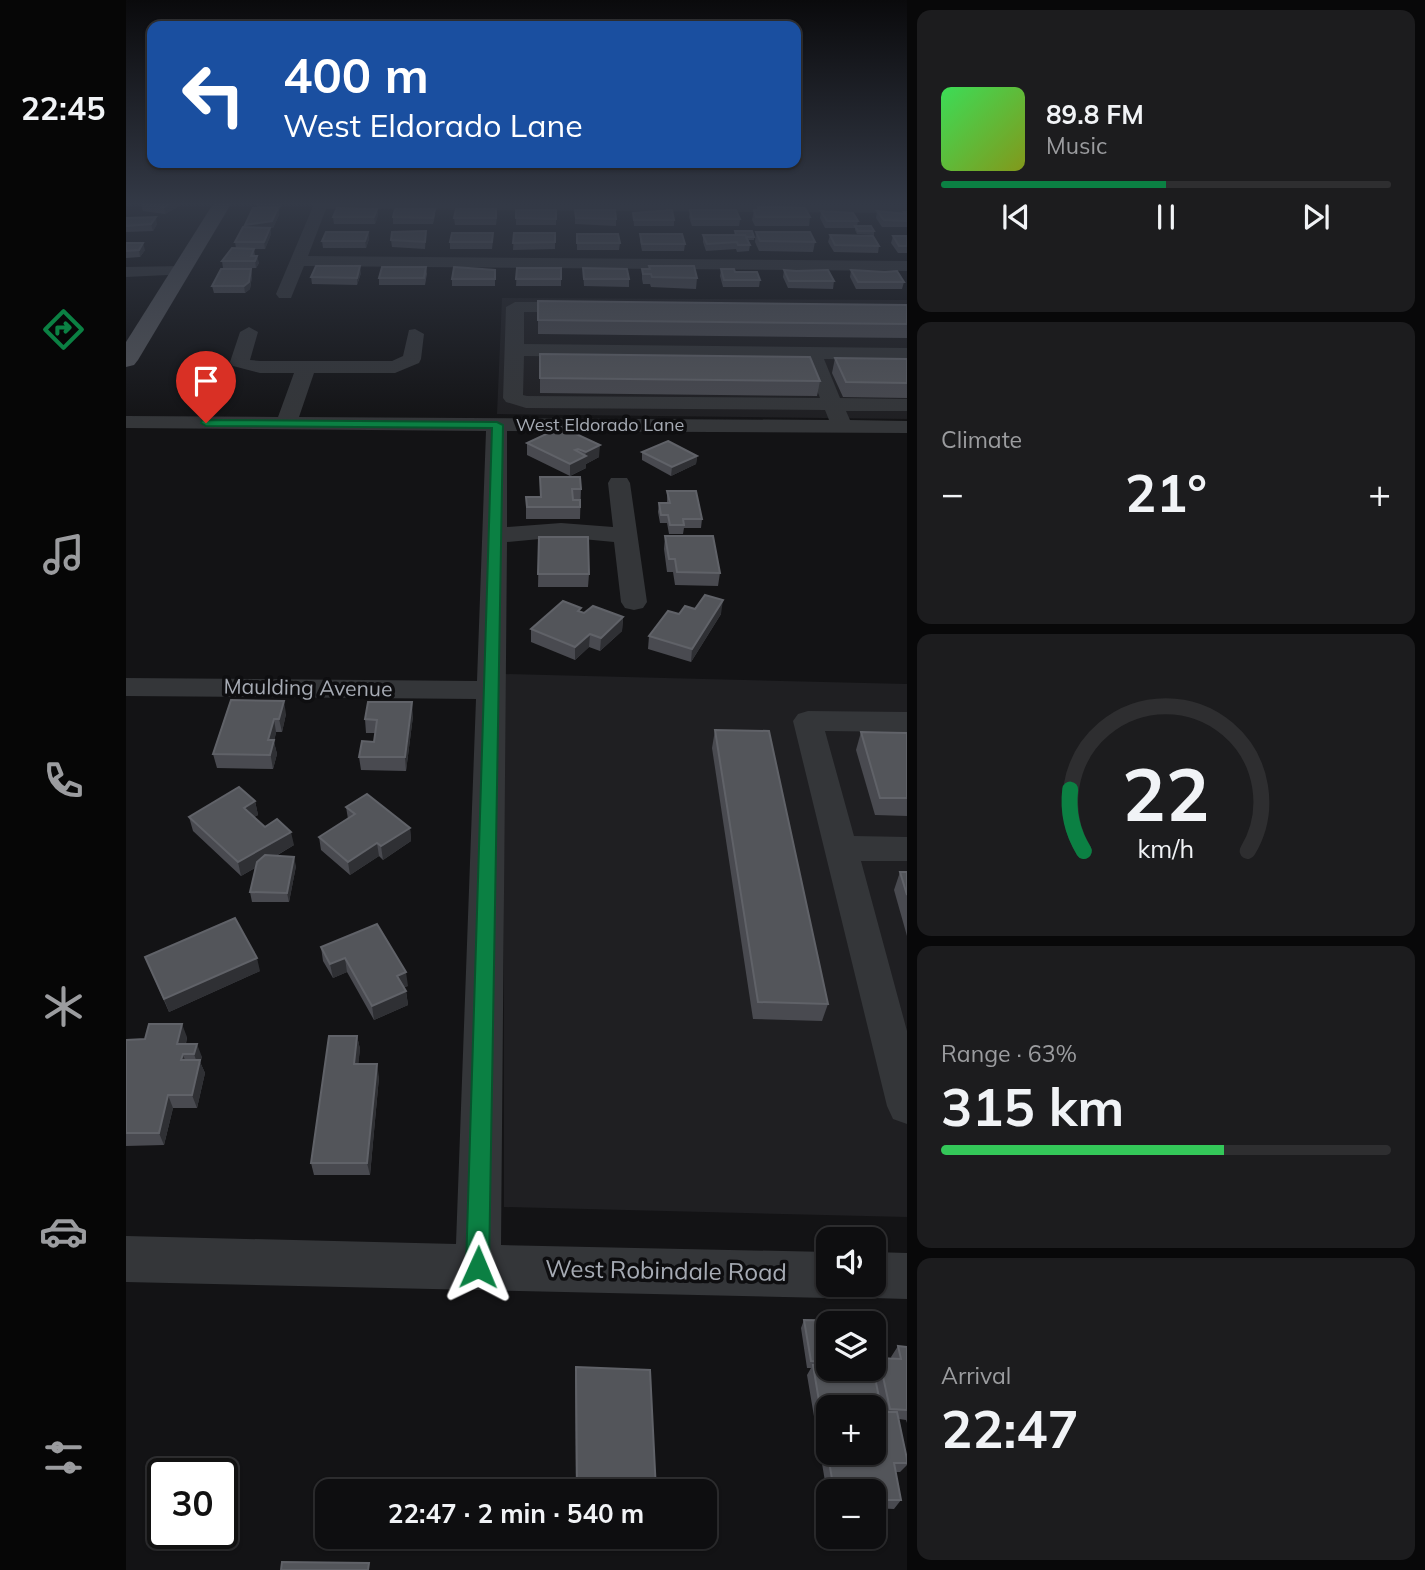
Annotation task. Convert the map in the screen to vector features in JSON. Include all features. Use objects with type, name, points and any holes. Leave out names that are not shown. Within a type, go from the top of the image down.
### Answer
[{"type":"main road","points":[[126,360],[178,277]]},
{"type":"street","points":[[285,294],[292,277]]},
{"type":"street","points":[[596,307],[515,307],[513,398],[526,401],[907,405]]},
{"type":"street","points":[[249,332],[239,358],[244,365],[316,367],[403,365],[412,359],[415,334]]},
{"type":"street","points":[[515,350],[907,354]]},
{"type":"street","points":[[812,352],[842,427]]},
{"type":"street","points":[[297,423],[316,367]]},
{"type":"street","name":"West Eldorado Lane","points":[[126,422],[907,427]]},
{"type":"street","points":[[478,1267],[497,425]]},
{"type":"street","points":[[619,483],[634,601]]},
{"type":"street","points":[[495,536],[522,540],[608,541],[626,538]]},
{"type":"street","name":"Maulding Avenue","points":[[126,687],[491,690]]},
{"type":"street","points":[[907,722],[808,721],[841,848],[896,1017],[907,1105]]},
{"type":"street","points":[[841,848],[907,849]]},
{"type":"street","name":"West Robindale Road","points":[[126,1259],[816,1275]]},
{"type":"street","points":[[886,1275],[907,1276]]},
{"type":"shaded area","points":[[502,298],[907,300],[907,419],[497,414]]},
{"type":"shaded area","points":[[504,674],[907,684],[907,1217],[504,1207]]},
{"type":"building","points":[[217,277],[250,277],[244,286],[212,286]]},
{"type":"building","points":[[379,277],[424,277],[424,278]]},
{"type":"building","points":[[452,277],[495,277],[495,279]]},
{"type":"building","points":[[516,277],[561,277],[561,279]]},
{"type":"building","points":[[584,277],[629,279],[584,279]]},
{"type":"building","points":[[723,277],[759,277],[760,280],[724,280]]},
{"type":"building","points":[[787,277],[832,277],[834,281],[789,281]]},
{"type":"building","points":[[855,277],[901,277],[904,282],[858,282]]},
{"type":"building","points":[[538,301],[907,305],[907,324],[538,320]]},
{"type":"building","points":[[540,354],[810,357],[820,381],[540,378]]},
{"type":"building","points":[[835,358],[907,359],[907,383],[846,382]]},
{"type":"building","points":[[561,427],[600,445],[586,452],[575,450],[586,456],[570,464],[527,443]]},
{"type":"building","points":[[668,441],[697,456],[672,467],[642,452]]},
{"type":"building","points":[[540,477],[580,477],[581,489],[572,489],[573,500],[580,500],[580,507],[527,507],[526,497],[541,497]]},
{"type":"building","points":[[667,491],[696,491],[702,519],[683,519],[684,525],[670,525],[668,515],[661,515],[659,503],[670,503]]},
{"type":"building","points":[[665,536],[713,536],[720,573],[677,572],[675,559],[669,559]]},
{"type":"building","points":[[539,537],[588,537],[589,574],[538,574]]},
{"type":"building","points":[[705,595],[723,600],[692,649],[649,636],[668,611],[679,614],[685,606],[695,609]]},
{"type":"building","points":[[563,601],[581,608],[578,611],[584,613],[593,606],[623,617],[601,638],[590,634],[575,647],[531,629]]},
{"type":"building","points":[[231,700],[284,701],[279,719],[274,719],[268,740],[274,740],[270,755],[213,754]]},
{"type":"building","points":[[368,702],[412,702],[405,757],[359,757],[362,741],[374,742],[377,720],[365,719]]},
{"type":"building","points":[[715,730],[769,731],[828,1004],[758,1002]]},
{"type":"building","points":[[861,732],[907,733],[907,798],[880,798]]},
{"type":"building","points":[[239,787],[255,801],[244,808],[265,827],[277,819],[291,832],[238,862],[189,817]]},
{"type":"building","points":[[367,794],[410,828],[381,846],[377,843],[348,862],[319,837],[355,814],[346,807]]},
{"type":"building","points":[[265,855],[294,857],[287,893],[250,892],[257,862]]},
{"type":"building","points":[[900,872],[907,872],[907,895]]},
{"type":"building","points":[[235,918],[257,958],[164,999],[145,957]]},
{"type":"building","points":[[377,924],[406,972],[397,976],[406,991],[372,1006],[345,958],[330,964],[321,947]]},
{"type":"building","points":[[149,1024],[182,1024],[177,1044],[197,1044],[194,1054],[183,1054],[181,1060],[200,1060],[192,1095],[168,1095],[159,1133],[126,1133],[126,1040],[145,1039]]},
{"type":"building","points":[[329,1036],[357,1036],[354,1064],[377,1064],[367,1163],[311,1163]]},
{"type":"building","points":[[804,1320],[816,1320],[816,1361],[811,1361]]},
{"type":"building","points":[[898,1346],[907,1347],[907,1410],[890,1409],[884,1381],[886,1358],[901,1359]]},
{"type":"building","points":[[813,1365],[816,1365],[816,1381],[876,1381],[879,1395],[818,1395]]},
{"type":"building","points":[[576,1367],[650,1370],[655,1479],[577,1479]]},
{"type":"building","points":[[886,1412],[897,1412],[907,1459],[907,1463],[894,1463],[901,1500],[886,1500],[886,1479],[832,1479],[830,1465],[886,1465]]},
{"type":"building","points":[[282,1562],[369,1563],[368,1570],[281,1570]]},
{"type":"route","points":[[206,423],[497,425],[478,1267]]}]
